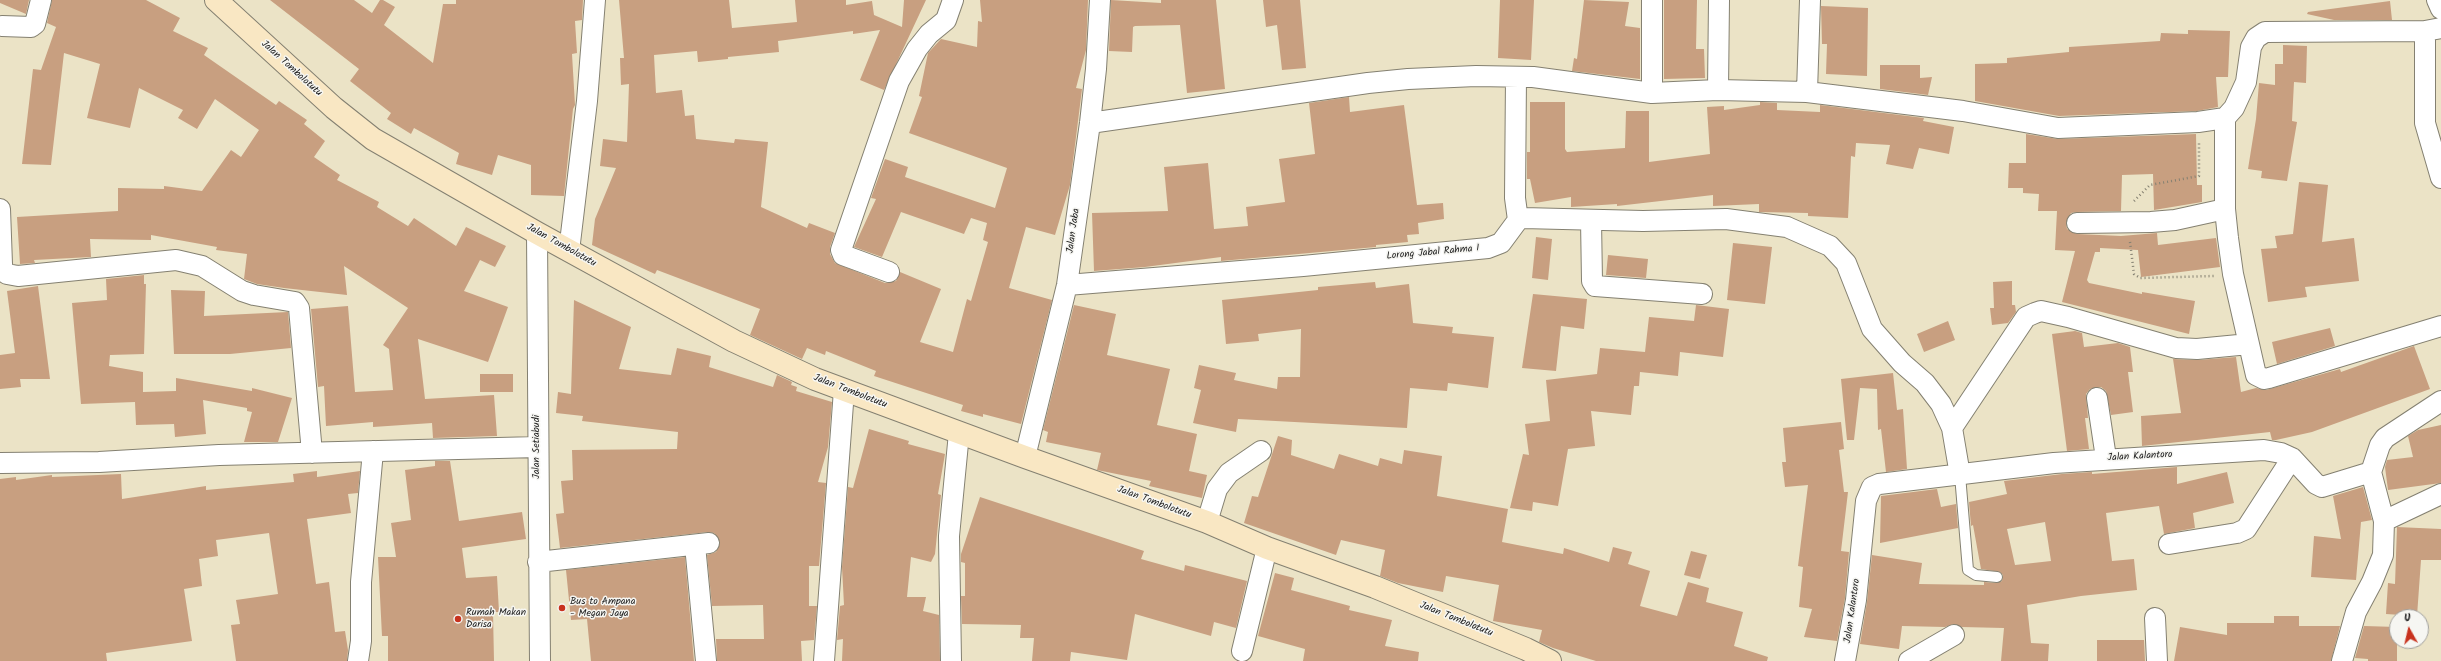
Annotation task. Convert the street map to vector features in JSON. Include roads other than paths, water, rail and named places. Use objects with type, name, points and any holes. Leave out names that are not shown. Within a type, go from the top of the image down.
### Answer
[{"type":"street","points":[[2,26],[31,27],[35,24],[41,0]]},
{"type":"street","name":"Jalan Tombolotutu","points":[[216,0],[334,108],[373,139],[569,251],[734,341],[783,365],[844,390],[1206,522],[1267,548],[1375,587],[1526,649],[1550,661]]},
{"type":"street","points":[[569,251],[587,101],[595,0]]},
{"type":"street","points":[[889,272],[844,255],[841,250],[899,81],[917,49],[928,34],[946,20],[953,0]]},
{"type":"street","name":"Jalan Jaba","points":[[1025,457],[1067,285],[1090,123],[1096,69],[1100,0]]},
{"type":"street","points":[[1652,0],[1652,93]]},
{"type":"street","points":[[1718,90],[1719,0]]},
{"type":"street","points":[[1807,92],[1810,0]]},
{"type":"street","points":[[2437,0],[2441,9]]},
{"type":"street","points":[[2441,178],[2425,123],[2433,30],[2266,32],[2256,38],[2252,47],[2243,91],[2225,118],[2225,209],[2234,274],[2256,375],[2264,379],[2269,378],[2441,326]]},
{"type":"street","points":[[1516,77],[1515,198],[1518,220],[1523,218],[1591,220],[1726,220],[1787,227],[1830,246],[1846,263],[1872,329],[1902,363],[1925,383],[1941,404],[1952,428],[1960,475]]},
{"type":"street","points":[[1090,123],[1408,79],[1516,77],[1552,79],[1652,93],[1718,90],[1807,92],[1963,111],[2058,128],[2198,122],[2225,118]]},
{"type":"street","points":[[0,209],[2,264],[3,270],[7,274],[18,276],[176,260],[202,266],[242,291],[254,295],[295,302],[299,308],[312,453]]},
{"type":"street","points":[[2076,223],[2175,220],[2225,209]]},
{"type":"street","name":"Lorong Jabal Rahma I","points":[[1067,285],[1303,266],[1488,248],[1501,243],[1518,220]]},
{"type":"street","points":[[1591,220],[1592,281],[1595,286],[1702,294]]},
{"type":"street","name":"Jalan Setiabudi","points":[[537,233],[538,562],[540,661]]},
{"type":"street","points":[[1952,428],[2026,317],[2041,311],[2068,317],[2176,348],[2196,349],[2249,344]]},
{"type":"street","points":[[824,661],[844,390]]},
{"type":"street","points":[[2097,398],[2106,458]]},
{"type":"street","points":[[2342,661],[2356,612],[2372,582],[2383,555],[2384,521],[2371,472],[2380,445],[2385,438],[2441,401]]},
{"type":"street","points":[[951,661],[949,536],[959,433]]},
{"type":"street","points":[[0,463],[100,462],[219,455],[538,447]]},
{"type":"street","name":"Jalan Kalantoro","points":[[1845,661],[1852,628],[1866,501],[1872,487],[1886,482],[2106,458],[2264,450],[2282,453],[2292,458],[2316,484],[2322,487],[2371,472]]},
{"type":"street","points":[[358,661],[361,642],[361,582],[373,451]]},
{"type":"street","points":[[1206,522],[1217,489],[1229,473],[1261,451]]},
{"type":"street","points":[[2169,544],[2237,532],[2246,528],[2292,458]]},
{"type":"street","points":[[2384,521],[2441,494]]},
{"type":"street","points":[[538,562],[702,544],[706,661]]},
{"type":"street","points":[[1242,651],[1267,548]]},
{"type":"street","points":[[2155,618],[2157,661]]},
{"type":"street","points":[[1909,661],[1954,635]]},
{"type":"lane","points":[[1960,475],[1968,570],[1976,575],[1997,577]]},
{"type":"place","name":"Bus to Ampana - Megan Jaya","points":[[562,608]]},
{"type":"place","name":"Rumah Makan Darisa","points":[[458,619]]}]
